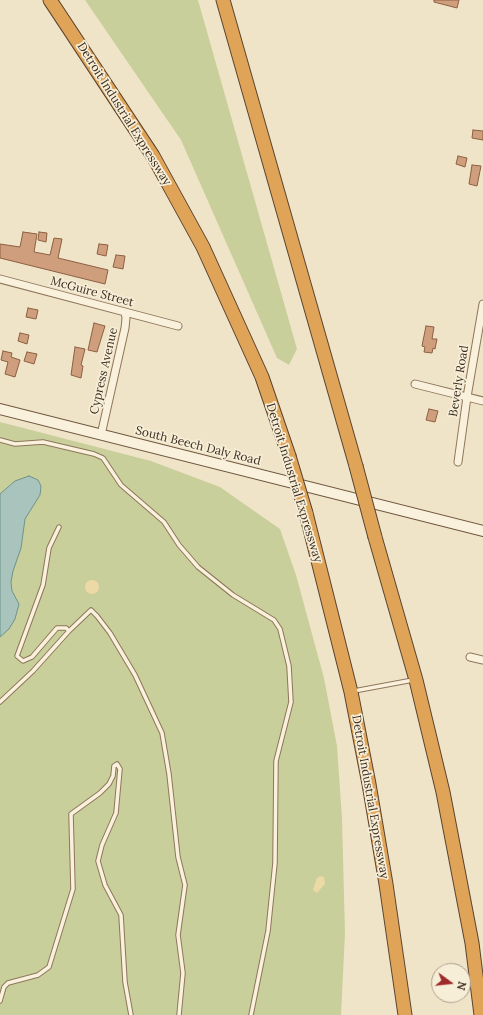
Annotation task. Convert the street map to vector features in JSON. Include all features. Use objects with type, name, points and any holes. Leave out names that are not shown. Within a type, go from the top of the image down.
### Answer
[{"type":"highway","name":"Detroit Industrial Expressway","points":[[50,0],[154,156],[203,248],[262,377],[289,456],[306,513],[351,692],[386,884],[405,1015]]},
{"type":"highway","points":[[223,0],[416,680],[444,800],[472,943],[481,1015]]},
{"type":"street","name":"McGuire Street","points":[[0,279],[178,326]]},
{"type":"street","name":"Beverly Road","points":[[458,462],[467,397],[483,304]]},
{"type":"street","name":"Cypress Avenue","points":[[101,435],[125,328],[125,312]]},
{"type":"street","points":[[415,384],[483,401]]},
{"type":"street","name":"South Beech Daly Road","points":[[0,409],[483,531]]},
{"type":"street","points":[[470,656],[483,660]]},
{"type":"lane","points":[[0,440],[15,444],[43,442],[94,454],[103,458],[121,485],[164,522],[179,545],[198,567],[233,595],[274,620],[280,629],[289,666],[291,702],[276,761],[275,863],[268,931],[252,1015]]},
{"type":"lane","points":[[59,527],[49,548],[46,574],[17,656],[23,661],[32,657],[37,653],[50,633],[56,628],[66,628],[69,631]]},
{"type":"lane","points":[[0,702],[91,610],[110,633],[135,675],[162,733],[169,774],[178,857],[185,885],[178,935],[183,973],[179,1015]]},
{"type":"lane","points":[[351,692],[416,680]]},
{"type":"lane","points":[[0,1001],[4,988],[8,982],[38,975],[48,967],[73,889],[71,814],[104,789],[111,780],[113,768],[117,764],[120,769],[116,813],[102,845],[98,861],[104,884],[121,915],[125,982],[131,1015]]},
{"type":"green space","points":[[85,0],[198,0],[297,349],[289,365],[277,358],[181,140]]},
{"type":"green space","points":[[0,422],[151,461],[220,487],[280,529],[296,575],[324,678],[337,746],[342,818],[345,933],[341,1015],[0,1015]]},
{"type":"sand","points":[[92,580],[97,582],[99,587],[97,592],[92,594],[87,592],[85,587],[87,582]]},
{"type":"sand","points":[[320,876],[324,877],[325,884],[317,893],[313,890],[317,878]]},
{"type":"water","points":[[29,476],[38,480],[41,486],[40,495],[25,519],[21,548],[13,571],[11,582],[12,591],[19,604],[15,619],[9,629],[0,637],[0,494],[15,481]]},
{"type":"building","points":[[434,0],[459,0],[457,8],[434,2]]},
{"type":"building","points":[[473,130],[483,131],[483,140],[472,138]]},
{"type":"building","points":[[458,156],[467,158],[465,167],[456,164]]},
{"type":"building","points":[[472,165],[481,166],[477,186],[469,184]]},
{"type":"building","points":[[23,232],[37,234],[34,252],[50,255],[54,238],[62,239],[58,258],[108,270],[105,284],[0,258],[0,244],[20,247]]},
{"type":"building","points":[[39,232],[47,233],[46,242],[38,240]]},
{"type":"building","points":[[99,244],[108,245],[106,256],[97,254]]},
{"type":"building","points":[[116,255],[125,256],[123,269],[113,267]]},
{"type":"building","points":[[28,308],[38,310],[36,319],[26,317]]},
{"type":"building","points":[[94,323],[105,326],[97,352],[88,350]]},
{"type":"building","points":[[426,326],[434,327],[432,339],[437,339],[435,349],[433,348],[432,353],[424,352],[425,347],[422,346]]},
{"type":"building","points":[[20,333],[29,335],[27,344],[18,341]]},
{"type":"building","points":[[75,347],[85,349],[81,365],[83,366],[81,378],[71,375]]},
{"type":"building","points":[[3,351],[12,353],[11,357],[20,360],[15,377],[5,374],[8,362],[1,360]]},
{"type":"building","points":[[27,352],[37,354],[34,364],[24,361]]},
{"type":"building","points":[[429,409],[438,411],[435,422],[426,420]]}]
